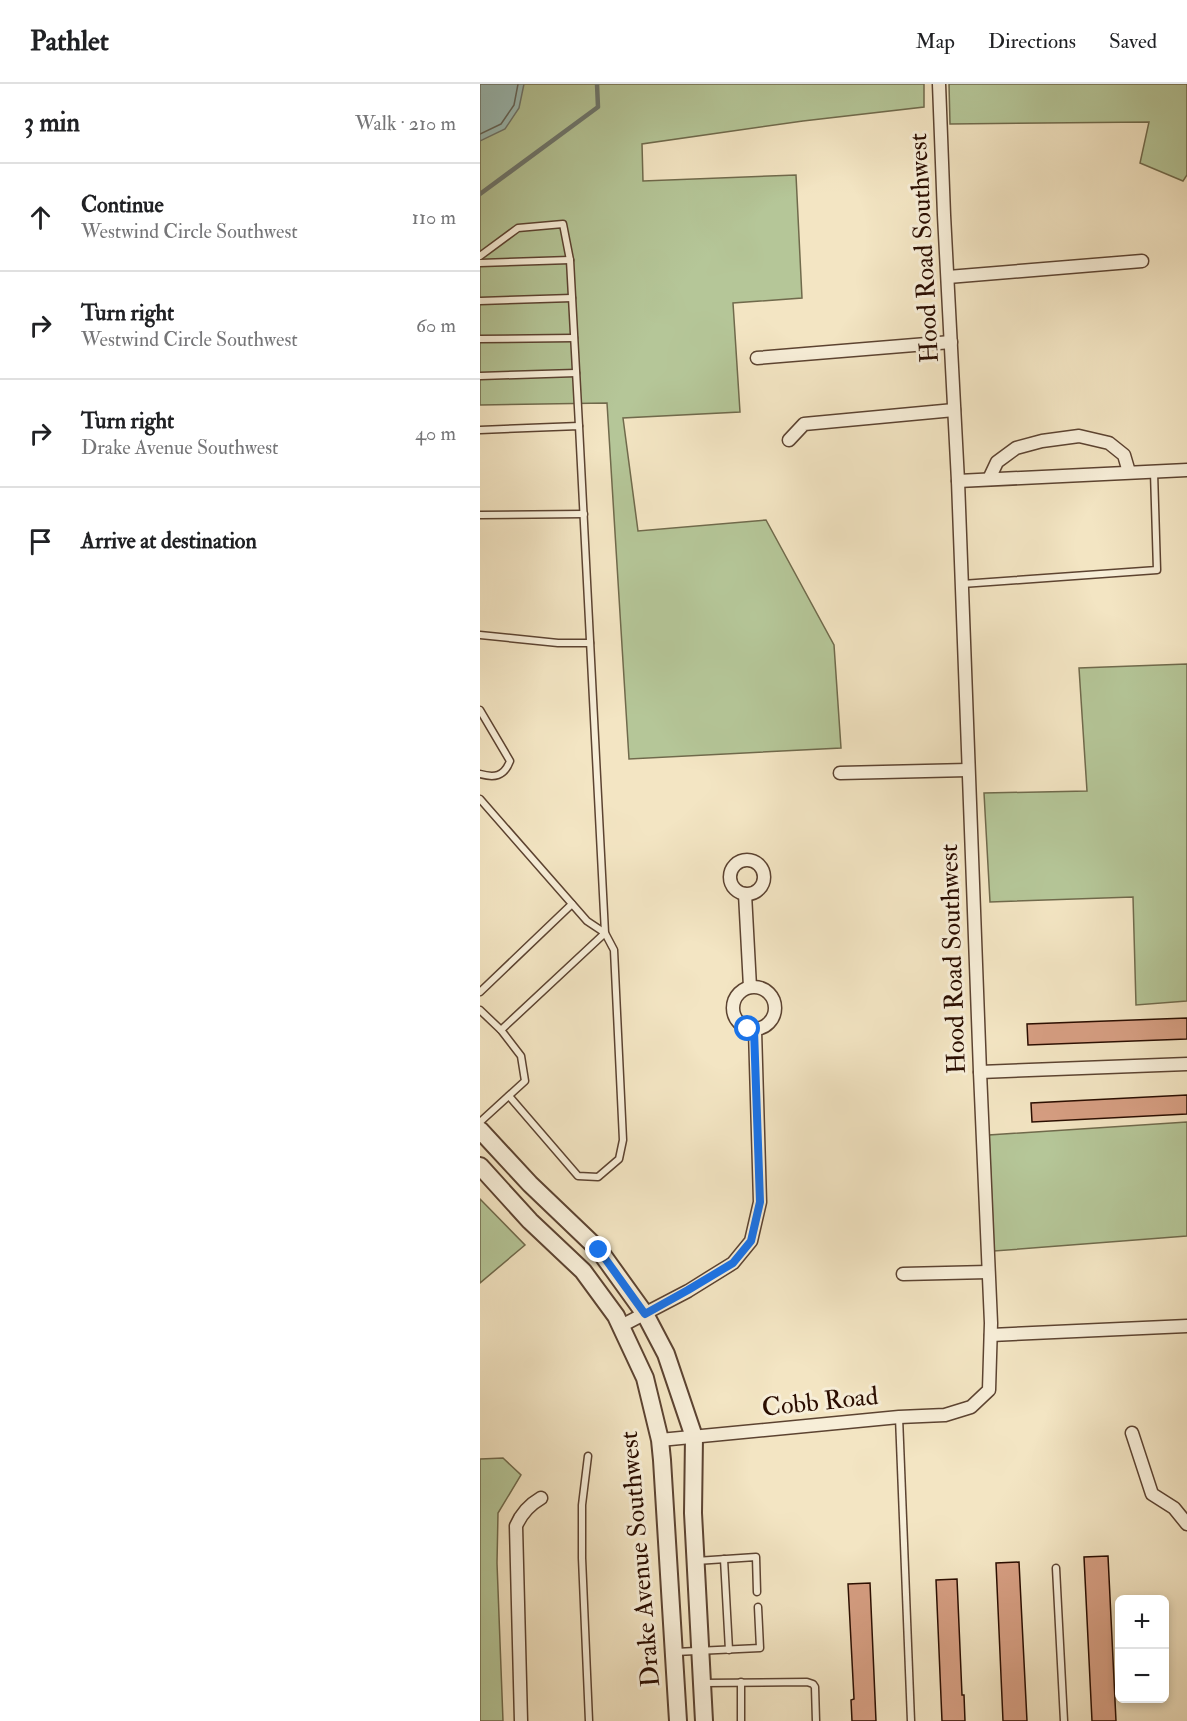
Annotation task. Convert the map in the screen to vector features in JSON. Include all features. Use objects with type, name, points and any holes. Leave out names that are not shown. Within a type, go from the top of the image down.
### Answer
[{"type":"street","name":"Hood Road Southwest","points":[[939,84],[958,481],[991,1335],[989,1390],[971,1407],[951,1413]]},
{"type":"street","points":[[948,277],[1142,261]]},
{"type":"street","points":[[757,357],[951,342]]},
{"type":"street","points":[[789,440],[804,424],[954,410]]},
{"type":"street","points":[[989,479],[997,462],[1016,448],[1042,441],[1079,436],[1109,443],[1124,455],[1129,472]]},
{"type":"street","points":[[958,481],[1187,470]]},
{"type":"street","points":[[840,773],[968,770]]},
{"type":"street","points":[[745,894],[750,987]]},
{"type":"street","points":[[750,987],[764,989],[773,999],[775,1006],[772,1020],[754,1030],[748,1029],[736,1020],[733,1007],[738,994],[750,987]]},
{"type":"street","points":[[621,1326],[733,1263],[751,1241],[760,1202],[754,1030]]},
{"type":"street","points":[[980,1072],[1187,1065]]},
{"type":"street","name":"Drake Avenue Southwest","points":[[480,1130],[530,1184],[599,1250],[645,1314],[666,1354],[694,1437],[693,1513],[704,1721]]},
{"type":"street","name":"Drake Avenue Southwest","points":[[480,1166],[530,1221],[583,1271],[616,1316],[645,1378],[660,1440],[678,1721]]},
{"type":"street","points":[[903,1274],[988,1272]]},
{"type":"street","points":[[991,1335],[1187,1326]]},
{"type":"street","name":"Cobb Road","points":[[660,1440],[951,1413]]},
{"type":"street","points":[[1132,1433],[1152,1494],[1174,1508],[1187,1524]]},
{"type":"street","points":[[521,1721],[516,1526],[520,1517],[541,1498]]},
{"type":"lane","points":[[480,256],[518,228],[563,224],[570,260],[605,933],[614,950],[623,1140],[619,1159],[598,1177],[578,1176],[509,1096]]},
{"type":"lane","points":[[480,263],[570,260]]},
{"type":"lane","points":[[480,301],[572,298]]},
{"type":"lane","points":[[480,339],[574,338]]},
{"type":"lane","points":[[480,376],[576,373]]},
{"type":"lane","points":[[480,430],[579,426]]},
{"type":"lane","points":[[962,584],[1157,570],[1154,470]]},
{"type":"lane","points":[[480,515],[584,514]]},
{"type":"lane","points":[[480,635],[558,643],[590,643]]},
{"type":"lane","points":[[480,710],[510,761],[507,768],[500,774],[492,777],[480,774]]},
{"type":"lane","points":[[480,799],[587,921],[605,933]]},
{"type":"lane","points":[[480,992],[573,904]]},
{"type":"lane","points":[[501,1030],[605,933]]},
{"type":"lane","points":[[480,1010],[501,1030],[521,1056],[525,1081],[480,1122]]},
{"type":"lane","points":[[899,1417],[911,1721]]},
{"type":"lane","points":[[588,1456],[582,1505],[582,1558],[590,1721]]},
{"type":"lane","points":[[695,1561],[756,1557],[758,1592]]},
{"type":"lane","points":[[724,1559],[729,1650]]},
{"type":"lane","points":[[1056,1568],[1064,1721]]},
{"type":"lane","points":[[675,1652],[760,1648],[758,1607]]},
{"type":"lane","points":[[702,1683],[800,1681],[813,1684],[816,1721]]},
{"type":"lane","points":[[741,1682],[741,1721]]},
{"type":"green space","points":[[480,84],[924,84],[924,107],[803,121],[642,144],[643,181],[796,175],[802,298],[733,303],[740,412],[623,418],[638,531],[766,520],[834,645],[841,748],[629,759],[607,403],[480,405]]},
{"type":"green space","points":[[949,84],[1187,84],[1187,175],[1183,181],[1140,163],[1149,122],[950,124]]},
{"type":"green space","points":[[1187,664],[1187,1001],[1136,1005],[1133,897],[990,902],[984,793],[1087,791],[1079,668]]},
{"type":"green space","points":[[1187,1122],[1187,1236],[994,1251],[989,1135]]},
{"type":"green space","points":[[480,1199],[525,1245],[480,1283]]},
{"type":"green space","points":[[503,1458],[521,1475],[498,1513],[497,1563],[503,1721],[480,1721],[480,1459]]},
{"type":"water","points":[[480,84],[524,84],[519,108],[505,129],[480,141]]},
{"type":"building","points":[[1187,1018],[1187,1039],[1028,1045],[1027,1024]]},
{"type":"building","points":[[1187,1095],[1187,1114],[1032,1122],[1031,1103]]},
{"type":"building","points":[[1108,1556],[1116,1721],[1092,1721],[1084,1557]]},
{"type":"building","points":[[1019,1562],[1027,1721],[1003,1721],[996,1563]]},
{"type":"building","points":[[957,1579],[965,1721],[942,1721],[936,1580]]},
{"type":"building","points":[[870,1583],[876,1721],[852,1721],[851,1700],[854,1699],[848,1584]]},
{"type":"waterway","points":[[480,194],[598,107],[597,84]]},
{"type":"route","points":[[599,1250],[645,1314],[733,1263],[751,1241],[760,1202],[754,1030],[748,1029]]}]
